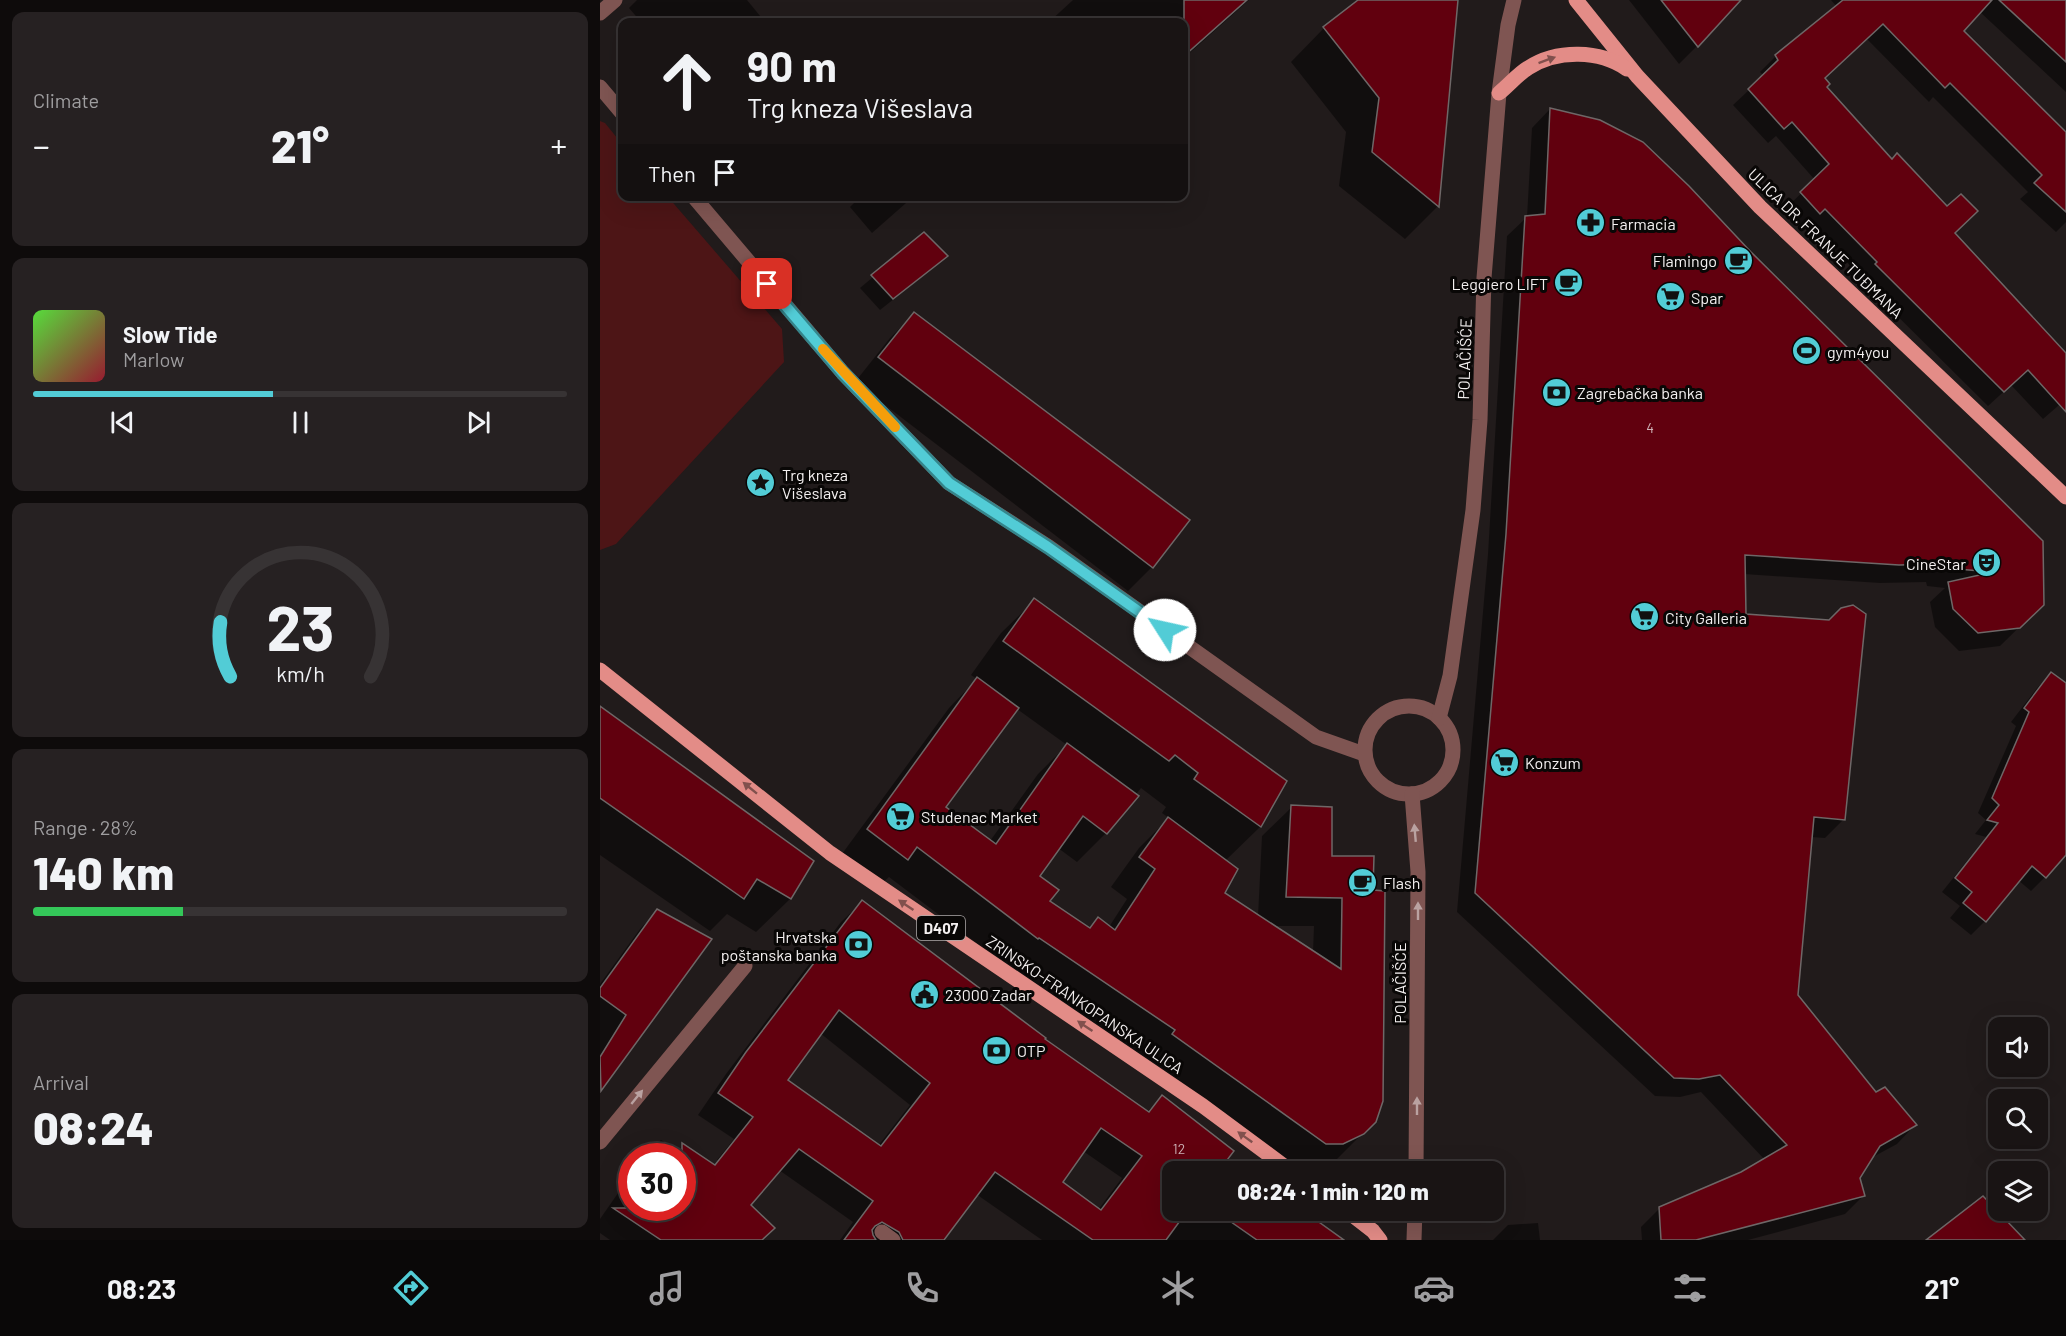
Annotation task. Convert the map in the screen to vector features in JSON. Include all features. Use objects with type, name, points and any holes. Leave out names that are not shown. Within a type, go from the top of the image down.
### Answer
[{"type":"main road","name":"ULICA DR. FRANJE TUĐMANA","points":[[1576,0],[1637,76],[1760,207],[2064,491]]},
{"type":"main road","points":[[1499,93],[1528,68],[1561,55],[1586,54],[1614,60],[1637,76]]},
{"type":"main road","name":"ZRINSKO-FRANKOPANSKA ULICA","points":[[600,670],[830,853],[1203,1106],[1277,1161]]},
{"type":"main road","points":[[1360,1221],[1380,1240]]},
{"type":"street","points":[[600,13],[615,0]]},
{"type":"street","name":"POLAČIŠĆE","points":[[1438,718],[1450,676],[1473,510],[1480,420],[1484,278],[1499,93],[1508,25],[1515,0]]},
{"type":"street","points":[[600,87],[618,108]]},
{"type":"street","points":[[697,201],[843,373],[949,483],[1048,547],[1316,737],[1364,754]]},
{"type":"street","points":[[1411,706],[1426,710],[1438,718],[1448,729],[1452,743],[1452,758],[1448,772],[1426,791],[1412,794],[1398,793],[1385,788],[1375,779],[1364,754],[1366,739],[1372,725],[1389,711],[1411,706]]},
{"type":"street","name":"POLAČIŠĆE","points":[[1412,794],[1418,872],[1416,1161]]},
{"type":"street","points":[[600,1142],[745,966]]},
{"type":"street","points":[[1414,1240],[1415,1221]]},
{"type":"shaded area","points":[[600,121],[605,123],[618,139],[618,201],[671,201],[782,329],[784,362],[616,544],[600,550]]},
{"type":"building","points":[[1184,0],[1247,0],[1188,52],[1188,18],[1184,18]]},
{"type":"building","points":[[1358,0],[1458,0],[1439,207],[1372,152],[1379,98],[1323,27]]},
{"type":"building","points":[[1661,0],[1741,0],[1698,47]]},
{"type":"building","points":[[1843,0],[1992,0],[1964,31],[2066,132],[2066,212],[2034,183],[2042,175],[1950,83],[1945,88],[1883,24],[1825,78],[1830,84],[1827,87],[1892,159],[1897,153],[1947,206],[1961,194],[1978,211],[1955,233],[2066,353],[2066,412],[2028,370],[2004,392],[1875,264],[1877,262],[1825,209],[1820,214],[1800,192],[1829,164],[1792,122],[1784,129],[1748,89],[1778,60],[1775,55]]},
{"type":"building","points":[[1999,0],[2066,0],[2066,62]]},
{"type":"building","name":"City Galleria","points":[[1550,108],[1600,120],[1643,142],[2043,541],[2044,605],[2020,628],[1978,633],[1953,609],[1948,582],[1993,572],[1945,568],[1944,564],[1899,565],[1745,555],[1746,614],[1829,620],[1841,608],[1853,605],[1866,614],[1845,820],[1814,817],[1798,995],[1876,1092],[1885,1087],[1917,1125],[1880,1146],[1860,1178],[1865,1196],[1696,1240],[1661,1240],[1659,1207],[1741,1172],[1787,1145],[1720,1075],[1699,1079],[1674,1078],[1475,893],[1506,534],[1525,216],[1545,214]]},
{"type":"building","points":[[924,232],[948,256],[893,299],[871,275]]},
{"type":"building","points":[[914,312],[1190,520],[1153,568],[878,357]]},
{"type":"building","points":[[1034,598],[1287,781],[1261,827],[1194,779],[1198,773],[1175,755],[1169,761],[1003,641]]},
{"type":"building","points":[[2051,672],[2066,683],[2066,855],[2046,878],[2032,866],[1986,922],[1963,903],[1972,892],[1955,878],[1998,823],[1987,820],[1999,805],[1992,798],[2029,712],[2024,708]]},
{"type":"building","points":[[977,677],[1019,708],[946,807],[996,844],[1067,743],[1139,796],[1107,834],[1083,816],[1040,876],[1059,890],[1050,901],[1090,928],[1098,917],[1115,930],[1155,869],[1139,857],[1168,817],[1238,869],[1225,893],[1341,969],[1342,898],[1286,897],[1291,805],[1332,807],[1332,856],[1374,856],[1373,890],[1385,891],[1383,1101],[1376,1122],[1364,1134],[1343,1144],[1326,1144],[1172,1034],[1175,1030],[1038,939],[917,847],[908,860],[867,829]]},
{"type":"building","points":[[600,706],[814,861],[791,899],[757,879],[744,899],[600,798]]},
{"type":"building","points":[[862,900],[1045,1039],[1149,1112],[1162,1095],[1234,1151],[1226,1161],[1162,1161],[1162,1221],[1180,1221],[1166,1240],[1093,1240],[995,1172],[944,1240],[903,1240],[899,1232],[882,1222],[872,1230],[876,1240],[844,1240],[873,1201],[799,1149],[751,1205],[775,1228],[762,1240],[661,1240],[632,1221],[696,1221],[696,1152],[715,1165],[753,1117],[718,1093],[746,1052]],"holes":[[[839,1010],[930,1083],[881,1146],[788,1080]],[[1101,1128],[1142,1156],[1101,1210],[1063,1182]]]},
{"type":"building","points":[[657,909],[712,939],[601,1091],[600,1057],[626,1015],[600,996],[600,988]]},
{"type":"building","points":[[1983,1196],[1988,1201],[1988,1221],[2007,1221],[2025,1240],[1926,1240]]},
{"type":"building","points":[[1230,1221],[1317,1221],[1344,1240],[1257,1240]]},
{"type":"slow traffic","points":[[823,349],[895,427]]},
{"type":"place","name":"Farmacia","points":[[1590,223]]},
{"type":"place","name":"Flamingo","points":[[1738,260]]},
{"type":"place","name":"Leggiero LIFT","points":[[1569,283]]},
{"type":"place","name":"Spar","points":[[1670,297]]},
{"type":"place","name":"gym4you","points":[[1806,351]]},
{"type":"place","name":"Zagrebačka banka","points":[[1556,392]]},
{"type":"place","name":"Trg kneza Višeslava","points":[[761,483]]},
{"type":"place","name":"CineStar","points":[[1987,563]]},
{"type":"place","name":"City Galleria","points":[[1644,617]]},
{"type":"place","name":"Konzum","points":[[1504,762]]},
{"type":"place","name":"Studenac Market","points":[[900,816]]},
{"type":"place","name":"Flash","points":[[1362,882]]},
{"type":"place","name":"Hrvatska poštanska banka","points":[[858,945]]},
{"type":"place","name":"23000 Zadar","points":[[924,994]]},
{"type":"place","name":"OTP","points":[[996,1050]]},
{"type":"route","points":[[767,284],[843,373],[949,483],[1048,547],[1165,630]]}]
